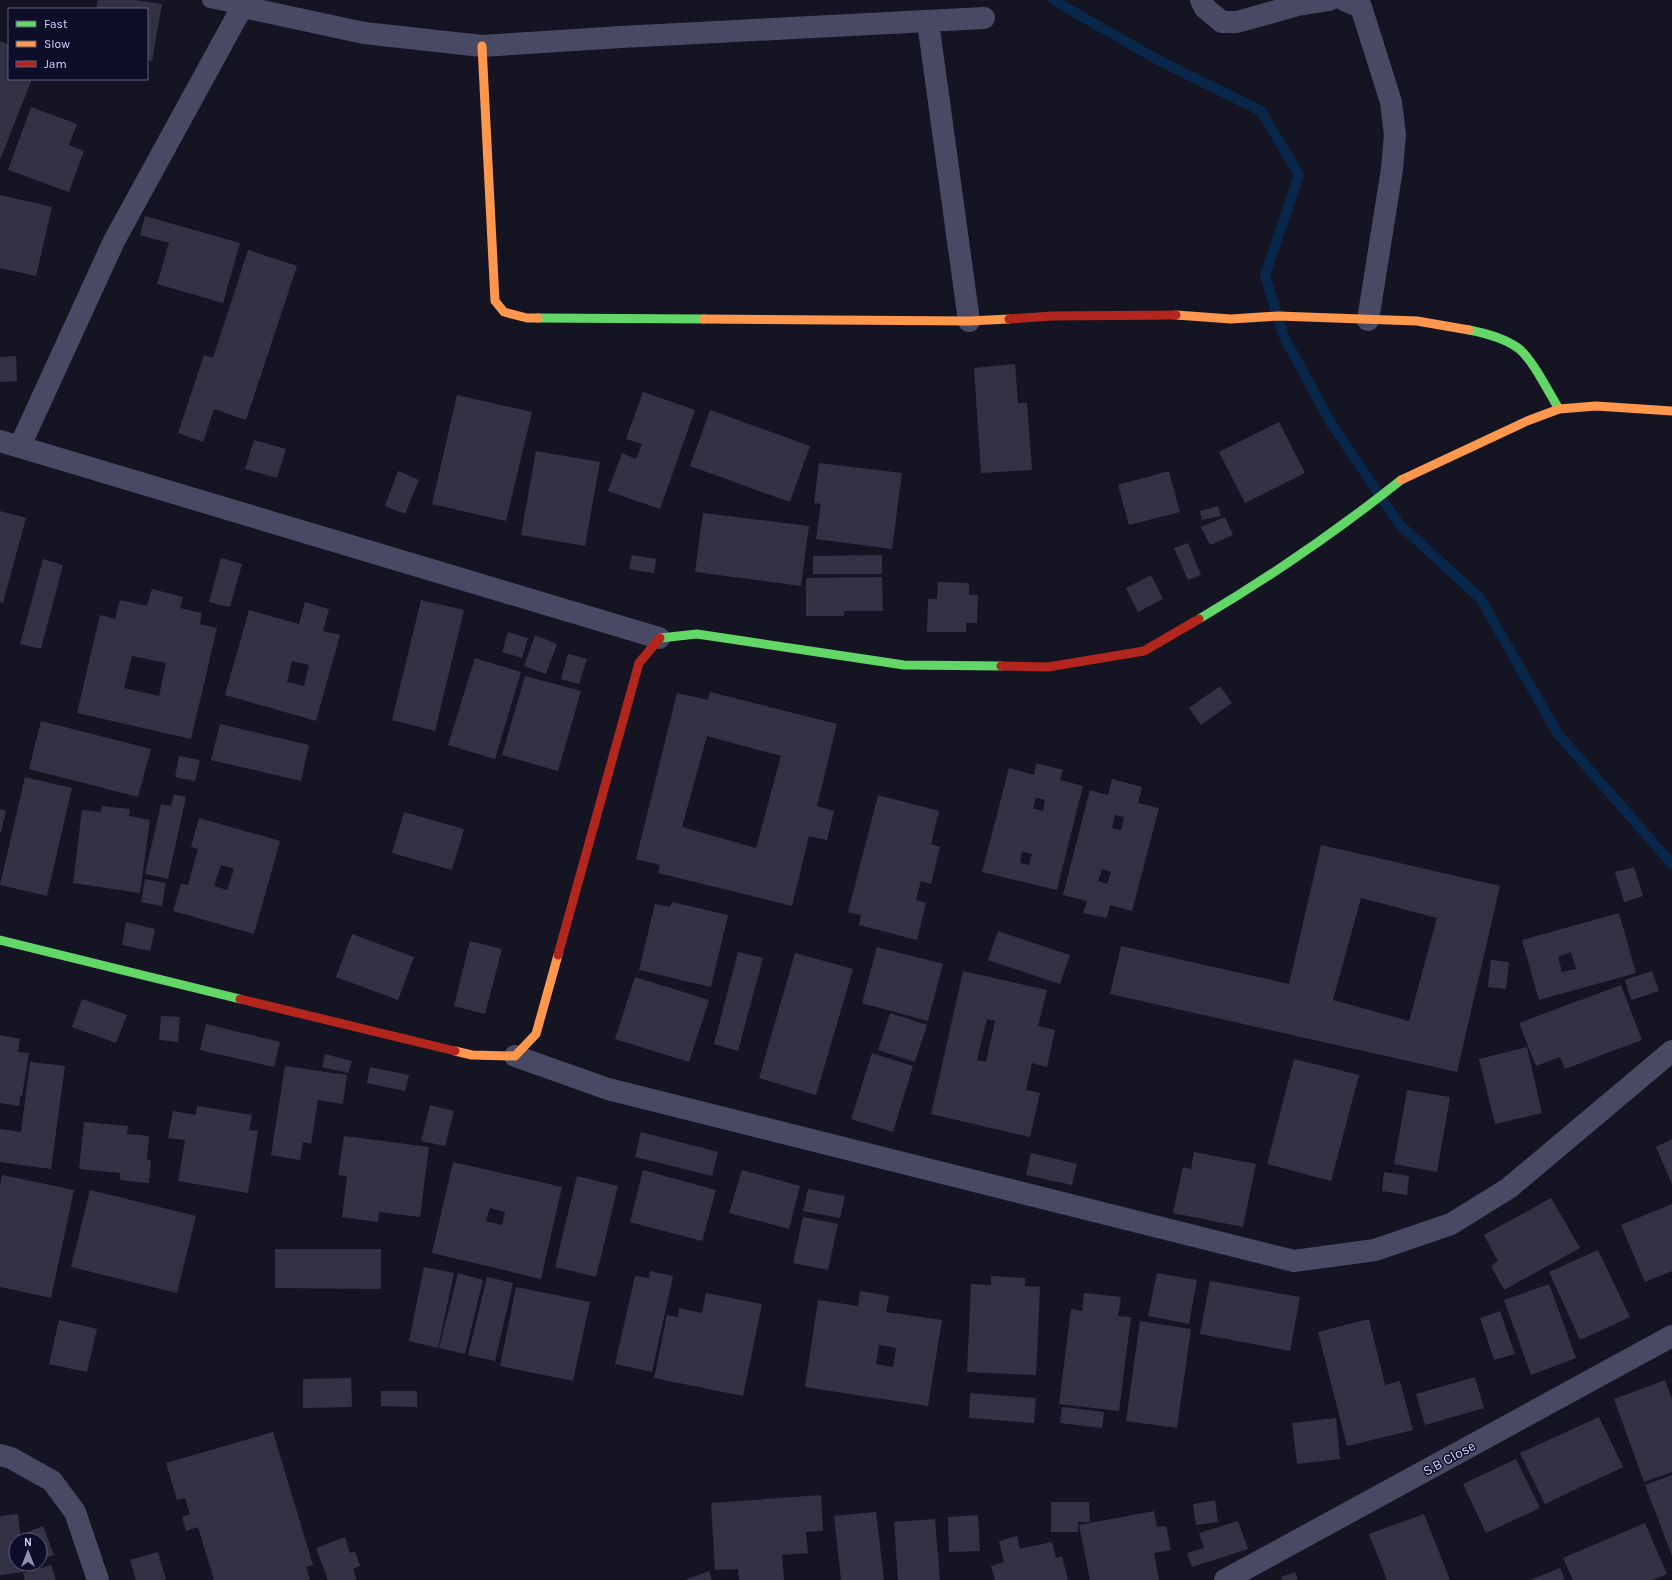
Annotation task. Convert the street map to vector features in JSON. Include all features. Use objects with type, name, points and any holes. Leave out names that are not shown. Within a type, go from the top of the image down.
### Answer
[{"type":"street","points":[[1200,0],[1205,8],[1222,22],[1237,22],[1298,5],[1329,0]]},
{"type":"street","points":[[1356,2],[1391,102],[1395,135],[1392,169],[1368,320]]},
{"type":"street","points":[[984,18],[621,37],[482,46],[364,33],[245,3],[114,241],[10,444],[659,638],[696,634],[904,665],[1048,667],[1144,651],[1248,590],[1349,521],[1403,478],[1527,421],[1559,409],[1596,406],[1672,412]]},
{"type":"street","points":[[928,22],[969,321]]},
{"type":"street","points":[[482,46],[496,301],[504,312],[527,318],[969,321],[1052,316],[1168,314],[1231,319],[1278,316],[1417,321],[1486,333],[1518,348],[1532,366],[1559,409]]},
{"type":"street","points":[[515,1056],[536,1034],[639,663],[659,638]]},
{"type":"street","points":[[0,940],[472,1055],[515,1056],[608,1089],[1294,1261],[1375,1250],[1451,1224],[1509,1188],[1672,1051]]},
{"type":"street","name":"S.B Close","points":[[1225,1580],[1672,1336]]},
{"type":"street","points":[[0,1455],[11,1458],[52,1481],[75,1512],[98,1580]]},
{"type":"lane","points":[[210,0],[245,3]]},
{"type":"building","points":[[98,0],[135,0],[162,4],[152,61],[148,60],[148,8],[96,8]]},
{"type":"building","points":[[0,41],[8,45],[8,80],[32,80],[0,160]]},
{"type":"building","points":[[31,107],[77,124],[69,145],[84,151],[69,192],[8,170]]},
{"type":"building","points":[[0,195],[52,207],[36,276],[0,268]]},
{"type":"building","points":[[145,216],[240,243],[223,303],[157,284],[169,243],[140,235]]},
{"type":"building","points":[[248,250],[297,266],[246,420],[214,409],[203,442],[178,433],[204,355],[213,358]]},
{"type":"building","points":[[16,356],[17,381],[0,382],[0,357]]},
{"type":"building","points":[[1015,364],[1018,403],[1027,403],[1032,470],[981,473],[974,368]]},
{"type":"building","points":[[643,392],[695,410],[660,509],[608,491],[622,453],[636,459],[642,444],[626,439]]},
{"type":"building","points":[[457,395],[532,412],[506,521],[432,504]]},
{"type":"building","points":[[710,410],[810,446],[790,502],[690,466]]},
{"type":"building","points":[[1279,422],[1305,473],[1245,503],[1219,452]]},
{"type":"building","points":[[254,440],[286,449],[277,478],[245,469]]},
{"type":"building","points":[[536,451],[600,462],[585,546],[521,535]]},
{"type":"building","points":[[819,463],[902,473],[892,549],[816,539],[821,504],[814,503]]},
{"type":"building","points":[[398,471],[419,480],[405,514],[385,506]]},
{"type":"building","points":[[1169,471],[1180,512],[1129,525],[1118,485]]},
{"type":"building","points":[[1218,506],[1221,516],[1202,520],[1200,511]]},
{"type":"building","points":[[0,511],[26,518],[3,603],[0,602]]},
{"type":"building","points":[[703,513],[809,526],[801,586],[695,572]]},
{"type":"building","points":[[1225,517],[1233,535],[1210,545],[1201,527]]},
{"type":"building","points":[[1188,543],[1201,575],[1188,580],[1174,548]]},
{"type":"building","points":[[632,555],[656,559],[654,573],[629,569]]},
{"type":"building","points":[[882,555],[882,574],[813,574],[813,556]]},
{"type":"building","points":[[221,558],[242,564],[230,607],[209,602]]},
{"type":"building","points":[[43,559],[63,565],[41,649],[20,644]]},
{"type":"building","points":[[1151,575],[1163,599],[1138,612],[1126,588]]},
{"type":"building","points":[[882,577],[883,611],[844,611],[844,616],[806,616],[806,578]]},
{"type":"building","points":[[938,582],[969,583],[969,595],[978,595],[977,623],[966,623],[966,632],[927,632],[928,599],[937,599]]},
{"type":"building","points":[[152,589],[183,597],[180,608],[202,613],[200,624],[217,628],[191,739],[77,713],[100,615],[115,619],[120,600],[147,606]],"holes":[[[132,656],[166,663],[159,696],[124,688]]]},
{"type":"building","points":[[421,600],[464,610],[435,731],[392,720]]},
{"type":"building","points":[[305,602],[329,609],[323,631],[340,635],[316,721],[225,695],[249,610],[299,624]],"holes":[[[292,661],[309,665],[304,686],[287,682]]]},
{"type":"building","points":[[508,632],[528,638],[522,658],[502,652]]},
{"type":"building","points":[[535,635],[557,644],[546,674],[524,666]]},
{"type":"building","points":[[568,654],[587,659],[579,684],[561,679]]},
{"type":"building","points":[[475,658],[521,672],[495,759],[448,745]]},
{"type":"building","points":[[525,676],[581,691],[558,771],[502,755]]},
{"type":"building","points":[[1220,686],[1232,703],[1201,725],[1189,708]]},
{"type":"building","points":[[710,692],[837,724],[817,806],[834,811],[827,840],[809,836],[792,906],[658,873],[660,865],[636,859],[677,693],[708,700]],"holes":[[[707,736],[781,756],[756,848],[682,827]]]},
{"type":"building","points":[[41,721],[151,749],[138,797],[29,769]]},
{"type":"building","points":[[220,724],[309,745],[301,781],[211,760]]},
{"type":"building","points":[[179,756],[200,760],[195,781],[175,777]]},
{"type":"building","points":[[1036,763],[1063,770],[1060,780],[1083,786],[1057,890],[982,872],[1009,768],[1034,775]],"holes":[[[1036,798],[1045,800],[1043,811],[1033,808]],[[1022,851],[1032,854],[1029,865],[1020,863]]]},
{"type":"building","points":[[25,777],[72,788],[47,896],[0,885]]},
{"type":"building","points":[[1112,779],[1142,787],[1138,803],[1159,808],[1132,911],[1110,905],[1107,918],[1083,913],[1087,901],[1063,895],[1090,790],[1108,795]],"holes":[[[1115,815],[1124,817],[1121,830],[1112,828]],[[1102,869],[1111,872],[1107,884],[1098,881]]]},
{"type":"building","points":[[174,794],[186,797],[168,879],[145,874],[161,804],[171,806]]},
{"type":"building","points":[[878,795],[939,811],[931,844],[940,847],[931,884],[921,881],[916,900],[926,903],[917,940],[859,925],[861,915],[848,912]]},
{"type":"building","points":[[102,806],[130,809],[129,816],[150,820],[140,893],[73,883],[82,810],[101,812]]},
{"type":"building","points":[[0,809],[6,811],[1,832],[0,832]]},
{"type":"building","points":[[404,812],[464,829],[452,870],[392,853]]},
{"type":"building","points":[[199,818],[280,841],[254,934],[173,911],[181,884],[188,885],[198,849],[191,847]],"holes":[[[221,865],[234,869],[227,890],[214,886]]]},
{"type":"building","points":[[1321,845],[1500,886],[1457,1072],[1110,994],[1121,946],[1289,984]],"holes":[[[1361,898],[1437,918],[1409,1021],[1333,1000]]]},
{"type":"building","points":[[1634,867],[1643,896],[1624,902],[1615,872]]},
{"type":"building","points":[[145,879],[166,883],[162,906],[141,902]]},
{"type":"building","points":[[672,902],[728,915],[711,987],[639,970],[655,904],[670,907]]},
{"type":"building","points":[[1619,913],[1636,973],[1539,1000],[1522,940]],"holes":[[[1571,952],[1576,969],[1562,972],[1558,957]]]},
{"type":"building","points":[[126,922],[155,929],[150,951],[122,945]]},
{"type":"building","points":[[998,931],[1070,955],[1060,984],[988,960]]},
{"type":"building","points":[[352,934],[414,957],[398,1000],[336,977]]},
{"type":"building","points":[[470,941],[502,949],[485,1014],[454,1006]]},
{"type":"building","points":[[877,947],[943,964],[928,1021],[862,1003]]},
{"type":"building","points":[[738,952],[763,958],[738,1051],[714,1044]]},
{"type":"building","points":[[795,953],[853,969],[816,1095],[759,1078]]},
{"type":"building","points":[[1491,960],[1509,962],[1506,989],[1488,987]]},
{"type":"building","points":[[963,971],[1047,990],[1038,1026],[1055,1030],[1047,1067],[1032,1063],[1026,1090],[1040,1093],[1030,1137],[931,1114]],"holes":[[[987,1019],[995,1021],[986,1062],[977,1060]]]},
{"type":"building","points":[[1652,971],[1659,991],[1631,1000],[1625,980]]},
{"type":"building","points":[[635,977],[709,1000],[689,1062],[615,1039]]},
{"type":"building","points":[[1621,985],[1642,1040],[1565,1069],[1560,1057],[1536,1066],[1519,1023]]},
{"type":"building","points":[[82,999],[127,1015],[116,1043],[72,1027]]},
{"type":"building","points":[[890,1013],[927,1025],[915,1062],[878,1050]]},
{"type":"building","points":[[161,1016],[180,1017],[178,1042],[159,1040]]},
{"type":"building","points":[[206,1024],[280,1042],[274,1067],[200,1050]]},
{"type":"building","points":[[0,1035],[20,1039],[18,1052],[29,1053],[19,1106],[0,1103]]},
{"type":"building","points":[[1527,1047],[1542,1113],[1495,1124],[1479,1059]]},
{"type":"building","points":[[872,1053],[913,1066],[893,1132],[851,1119]]},
{"type":"building","points":[[325,1054],[352,1061],[348,1073],[322,1067]]},
{"type":"building","points":[[1294,1059],[1359,1075],[1331,1181],[1267,1164]]},
{"type":"building","points":[[30,1062],[65,1066],[51,1169],[0,1162],[0,1129],[21,1132]]},
{"type":"building","points":[[285,1066],[347,1075],[343,1104],[318,1100],[311,1144],[303,1142],[300,1160],[271,1155]]},
{"type":"building","points":[[370,1067],[409,1075],[405,1091],[367,1083]]},
{"type":"building","points":[[1407,1090],[1450,1097],[1437,1172],[1394,1164]]},
{"type":"building","points":[[430,1105],[454,1111],[445,1146],[421,1141]]},
{"type":"building","points":[[197,1106],[252,1115],[249,1130],[258,1131],[248,1193],[178,1181],[185,1140],[168,1138],[173,1111],[196,1115]]},
{"type":"building","points":[[84,1122],[128,1126],[127,1134],[149,1136],[147,1160],[151,1160],[149,1183],[120,1180],[120,1173],[79,1169]]},
{"type":"building","points":[[641,1132],[718,1152],[712,1176],[635,1157]]},
{"type":"building","points":[[344,1136],[429,1147],[420,1217],[379,1212],[378,1222],[342,1217],[347,1176],[338,1175]]},
{"type":"building","points":[[1672,1139],[1672,1184],[1656,1147]]},
{"type":"building","points":[[1194,1152],[1256,1164],[1243,1227],[1173,1213],[1183,1167],[1191,1169]]},
{"type":"building","points":[[1031,1153],[1077,1164],[1072,1185],[1026,1175]]},
{"type":"building","points":[[453,1162],[562,1187],[541,1279],[432,1253]],"holes":[[[490,1208],[505,1212],[502,1225],[486,1221]]]},
{"type":"building","points":[[643,1170],[716,1190],[702,1241],[630,1222]]},
{"type":"building","points":[[742,1170],[800,1186],[789,1229],[729,1213]]},
{"type":"building","points":[[1384,1172],[1409,1176],[1407,1195],[1382,1191]]},
{"type":"building","points":[[2,1175],[74,1190],[51,1298],[0,1287],[0,1186]]},
{"type":"building","points":[[577,1176],[618,1186],[596,1277],[555,1267]]},
{"type":"building","points":[[808,1189],[845,1196],[840,1218],[803,1211]]},
{"type":"building","points":[[90,1190],[196,1216],[177,1293],[71,1267]]},
{"type":"building","points":[[1551,1198],[1580,1248],[1504,1290],[1491,1266],[1498,1261],[1484,1235]]},
{"type":"building","points":[[1672,1204],[1672,1271],[1645,1282],[1621,1225]]},
{"type":"building","points":[[803,1217],[838,1224],[828,1270],[793,1263]]},
{"type":"building","points":[[275,1249],[381,1249],[381,1289],[275,1288]]},
{"type":"building","points":[[1598,1250],[1630,1317],[1580,1340],[1549,1272]]},
{"type":"building","points":[[424,1267],[454,1273],[438,1348],[409,1341]]},
{"type":"building","points":[[650,1271],[673,1276],[652,1372],[615,1364],[635,1276],[649,1278]]},
{"type":"building","points":[[458,1273],[483,1280],[465,1354],[439,1348]]},
{"type":"building","points":[[1157,1273],[1197,1280],[1189,1324],[1148,1316]]},
{"type":"building","points":[[991,1276],[1025,1278],[1025,1286],[1040,1287],[1036,1375],[967,1372],[971,1284],[991,1285]]},
{"type":"building","points":[[487,1277],[513,1283],[495,1361],[468,1355]]},
{"type":"building","points":[[1210,1281],[1300,1297],[1290,1351],[1200,1334]]},
{"type":"building","points":[[1549,1284],[1576,1358],[1531,1375],[1504,1300]]},
{"type":"building","points":[[516,1287],[590,1302],[573,1381],[500,1366]]},
{"type":"building","points":[[860,1291],[889,1296],[886,1312],[942,1320],[928,1406],[805,1387],[818,1300],[858,1306]],"holes":[[[879,1345],[896,1348],[893,1367],[876,1364]]]},
{"type":"building","points":[[706,1293],[762,1304],[743,1396],[654,1378],[667,1315],[678,1317],[679,1308],[702,1313]]},
{"type":"building","points":[[1084,1293],[1121,1297],[1118,1316],[1131,1317],[1119,1411],[1059,1404],[1071,1309],[1082,1311]]},
{"type":"building","points":[[1500,1311],[1515,1354],[1494,1360],[1480,1318]]},
{"type":"building","points":[[1369,1319],[1385,1385],[1400,1381],[1413,1430],[1347,1446],[1318,1332]]},
{"type":"building","points":[[59,1320],[97,1329],[87,1372],[49,1364]]},
{"type":"building","points":[[1140,1321],[1191,1329],[1177,1428],[1126,1421]]},
{"type":"building","points":[[1475,1377],[1484,1408],[1425,1425],[1416,1394]]},
{"type":"building","points":[[351,1378],[352,1407],[303,1408],[303,1379]]},
{"type":"building","points":[[1665,1380],[1672,1399],[1672,1472],[1644,1482],[1614,1399]]},
{"type":"building","points":[[381,1391],[417,1391],[417,1407],[381,1406]]},
{"type":"building","points":[[970,1393],[1036,1398],[1034,1423],[969,1418]]},
{"type":"building","points":[[1062,1407],[1104,1412],[1102,1428],[1060,1423]]},
{"type":"building","points":[[1599,1417],[1623,1467],[1545,1504],[1520,1453]]},
{"type":"building","points":[[1336,1418],[1340,1459],[1297,1464],[1292,1423]]},
{"type":"building","points":[[273,1432],[313,1565],[306,1567],[310,1580],[214,1580],[198,1527],[186,1531],[182,1517],[190,1514],[185,1498],[177,1500],[166,1463]]},
{"type":"building","points":[[1516,1459],[1540,1508],[1486,1533],[1463,1484]]},
{"type":"building","points":[[1672,1475],[1672,1556],[1645,1485]]},
{"type":"building","points":[[821,1495],[823,1531],[806,1532],[808,1553],[782,1555],[784,1580],[739,1580],[738,1569],[715,1570],[711,1503]]},
{"type":"building","points":[[1215,1500],[1218,1522],[1196,1525],[1193,1504]]},
{"type":"building","points":[[1051,1502],[1089,1502],[1090,1522],[1078,1522],[1078,1532],[1051,1532]]},
{"type":"building","points":[[1154,1511],[1157,1527],[1166,1526],[1171,1550],[1154,1553],[1159,1580],[1090,1580],[1079,1525]]},
{"type":"building","points":[[876,1512],[884,1580],[841,1580],[834,1516]]},
{"type":"building","points":[[18,1514],[20,1532],[8,1532],[8,1572],[24,1572],[0,1575],[0,1516]]},
{"type":"building","points":[[1424,1514],[1450,1580],[1387,1580],[1369,1534]]},
{"type":"building","points":[[978,1515],[980,1551],[949,1552],[948,1517]]},
{"type":"building","points":[[935,1519],[940,1580],[898,1580],[894,1522]]},
{"type":"building","points":[[1238,1521],[1248,1549],[1192,1567],[1187,1553],[1204,1548],[1199,1533]]},
{"type":"building","points":[[1645,1523],[1667,1574],[1652,1580],[1573,1580],[1563,1558]]},
{"type":"building","points":[[43,1526],[45,1532],[27,1532]]},
{"type":"building","points":[[1017,1536],[1020,1549],[1052,1542],[1056,1558],[1062,1556],[1068,1580],[995,1580],[991,1566],[1004,1562],[999,1541]]},
{"type":"building","points":[[345,1537],[350,1553],[355,1551],[360,1566],[353,1569],[357,1580],[328,1580],[316,1548]]},
{"type":"building","points":[[48,1539],[54,1555],[48,1557]]},
{"type":"building","points":[[158,1552],[166,1580],[136,1580],[130,1560]]},
{"type":"building","points":[[51,1565],[56,1580],[25,1580],[23,1573],[48,1572],[48,1566]]},
{"type":"building","points":[[1560,1568],[1565,1580],[1530,1580]]},
{"type":"building","points":[[709,1571],[712,1580],[685,1580]]},
{"type":"building","points":[[1295,1572],[1298,1580],[1282,1580],[1281,1577]]},
{"type":"waterway","points":[[1053,0],[1158,60],[1261,111],[1299,175],[1265,275],[1284,337],[1331,423],[1399,524],[1480,598],[1558,734],[1672,864]]},
{"type":"traffic: fast","points":[[538,318],[704,319]]},
{"type":"traffic: fast","points":[[1469,330],[1494,336],[1507,341],[1518,348],[1534,367],[1559,409]]},
{"type":"traffic: fast","points":[[1199,619],[1252,587],[1303,553],[1401,480]]},
{"type":"traffic: fast","points":[[660,638],[697,634],[904,665],[1001,666]]},
{"type":"traffic: fast","points":[[0,940],[240,999]]},
{"type":"traffic: slow","points":[[482,46],[495,301],[504,312],[527,318],[538,318]]},
{"type":"traffic: slow","points":[[1176,315],[1231,319],[1278,316],[1417,321],[1469,330]]},
{"type":"traffic: slow","points":[[704,319],[969,321],[1009,319]]},
{"type":"traffic: slow","points":[[1401,480],[1527,421],[1559,409],[1596,406],[1672,411]]},
{"type":"traffic: slow","points":[[455,1051],[472,1055],[515,1056],[536,1034],[558,955]]},
{"type":"traffic: jam","points":[[1009,319],[1052,316],[1176,315]]},
{"type":"traffic: jam","points":[[1001,666],[1048,667],[1144,651],[1199,619]]},
{"type":"traffic: jam","points":[[558,955],[639,663],[660,638]]},
{"type":"traffic: jam","points":[[240,999],[455,1051]]}]
